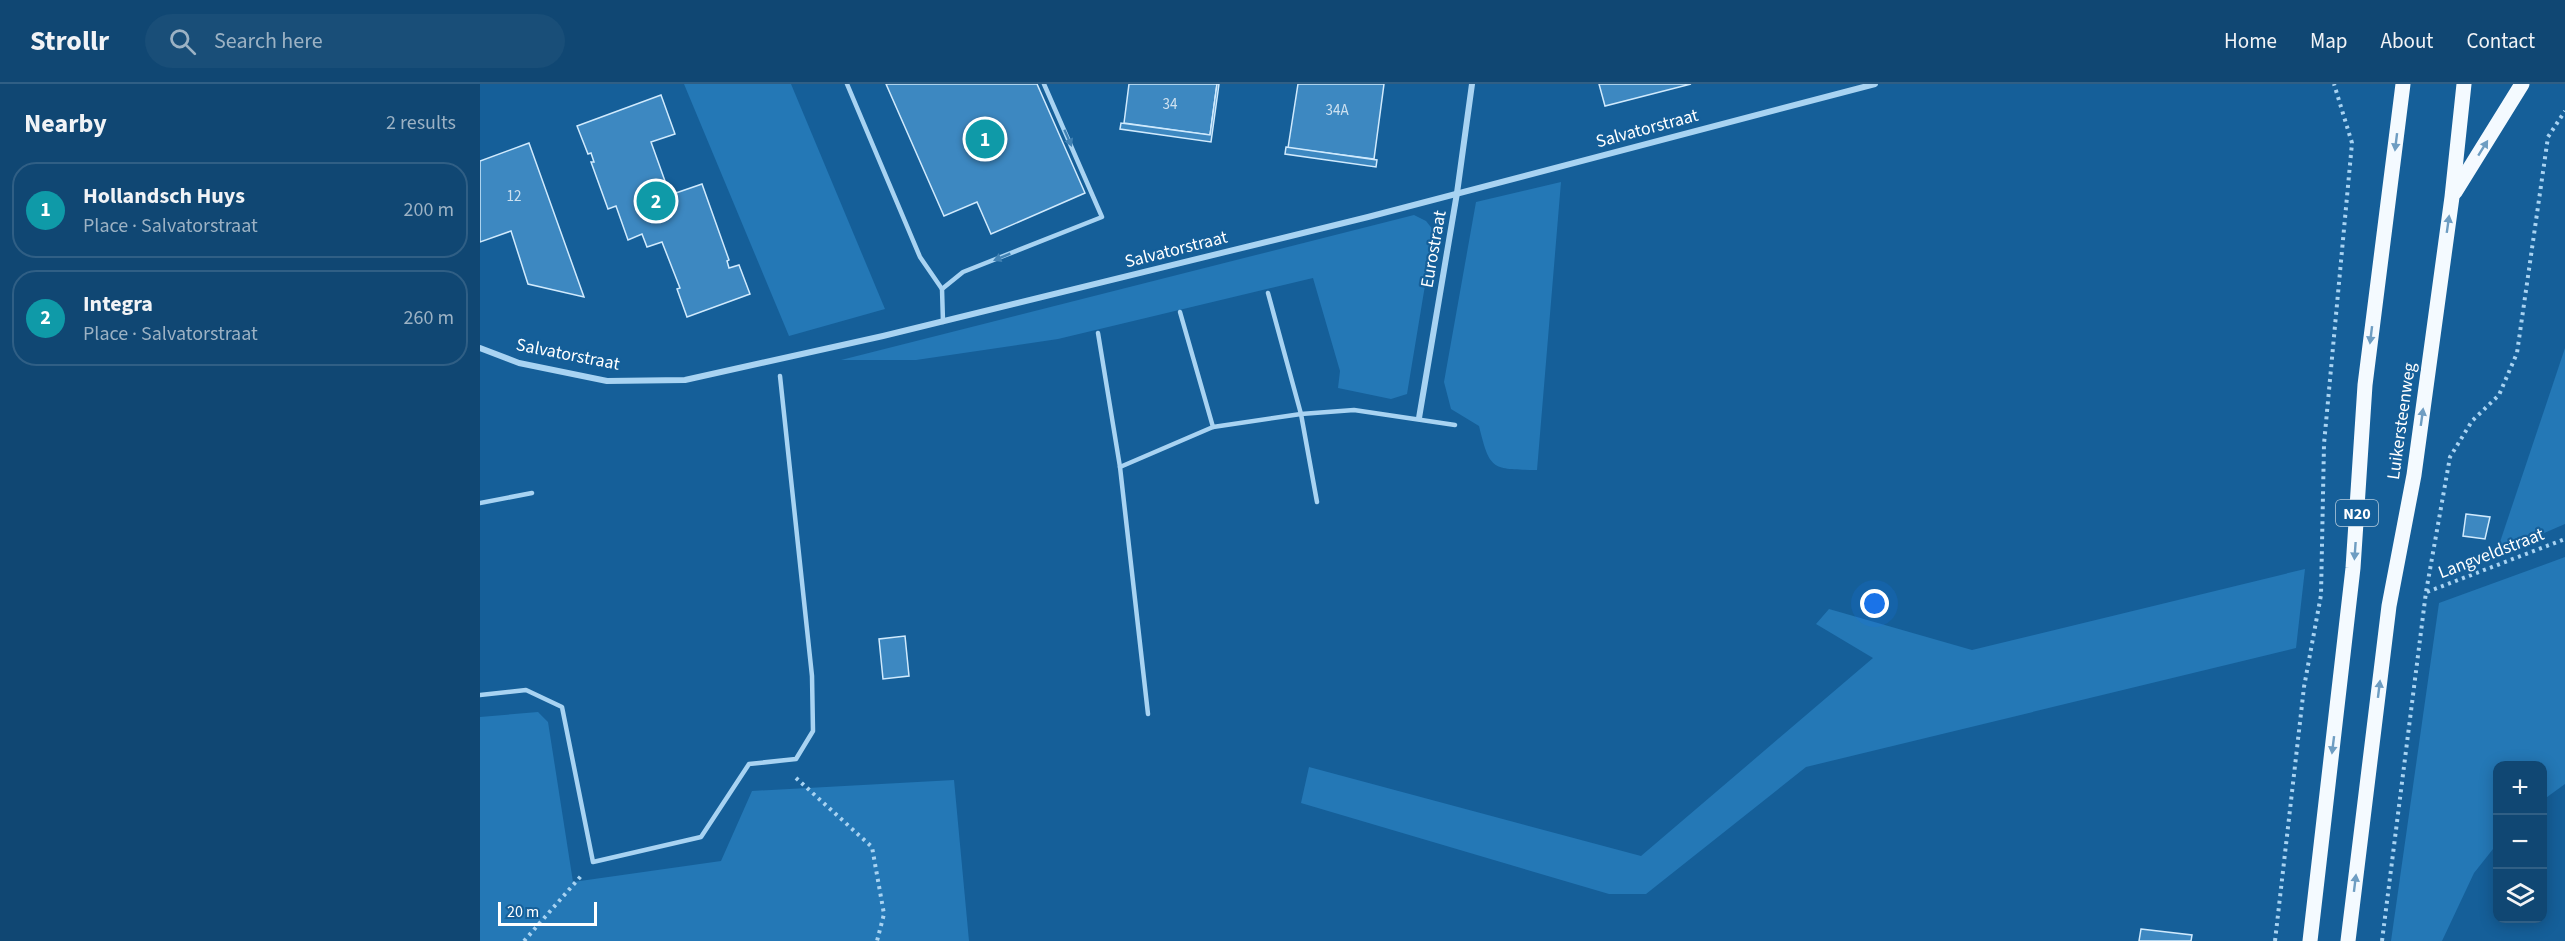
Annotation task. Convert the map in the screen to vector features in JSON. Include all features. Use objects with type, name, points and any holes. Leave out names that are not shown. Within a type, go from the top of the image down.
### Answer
[{"type":"main road","name":"Luikersteenweg","points":[[2310,941],[2354,568],[2365,385],[2403,84]]},
{"type":"main road","name":"Luikersteenweg","points":[[2348,941],[2389,606],[2414,475],[2464,84]]},
{"type":"main road","points":[[2451,197],[2522,84]]},
{"type":"street","name":"Eurostraat","points":[[1419,418],[1457,193],[1472,84]]},
{"type":"street","name":"Salvatorstraat","points":[[480,348],[519,363],[607,381],[686,380],[943,322],[1368,217],[1875,84]]},
{"type":"lane","points":[[847,84],[920,257],[942,289],[943,322]]},
{"type":"lane","points":[[942,289],[963,272],[1102,217],[1044,84]]},
{"type":"lane","points":[[1268,293],[1301,414],[1317,502]]},
{"type":"lane","points":[[1180,312],[1213,427]]},
{"type":"lane","points":[[1098,333],[1120,467],[1148,714]]},
{"type":"lane","points":[[480,695],[526,690],[562,707],[593,862],[701,837],[749,764],[796,759],[813,731],[812,676],[780,376]]},
{"type":"lane","points":[[1120,467],[1213,427],[1301,414],[1354,410],[1455,425]]},
{"type":"lane","points":[[480,503],[532,494]]},
{"type":"path","points":[[2276,941],[2304,687],[2320,595],[2324,444],[2352,143],[2334,84]]},
{"type":"path","points":[[2382,941],[2426,592],[2450,457],[2472,421],[2499,395],[2517,352],[2548,137],[2565,111]]},
{"type":"path","name":"Langveldstraat","points":[[2426,592],[2565,539]]},
{"type":"path","points":[[778,761],[872,847],[884,915],[877,941]]},
{"type":"path","points":[[524,941],[593,862]]},
{"type":"shaded area","points":[[684,84],[791,84],[885,309],[789,336]]},
{"type":"shaded area","points":[[1561,182],[1537,470],[1502,468],[1490,459],[1486,452],[1479,426],[1451,409],[1444,382],[1476,202]]},
{"type":"shaded area","points":[[1414,215],[1426,221],[1434,231],[1407,394],[1391,399],[1338,388],[1340,371],[1313,278],[1058,339],[916,360],[841,360]]},
{"type":"shaded area","points":[[2565,348],[2565,524],[2496,554]]},
{"type":"shaded area","points":[[2565,557],[2565,784],[2547,797],[2547,761],[2493,761],[2493,849],[2474,873],[2442,941],[2391,941],[2439,603]]},
{"type":"shaded area","points":[[2305,569],[2296,648],[1806,767],[1646,894],[1609,894],[1301,803],[1309,767],[1641,856],[1873,658],[1816,624],[1829,609],[1972,650]]},
{"type":"shaded area","points":[[538,712],[548,722],[573,882],[721,861],[752,791],[954,780],[969,941],[480,941],[480,717]]},
{"type":"building","points":[[886,84],[1037,84],[1085,193],[991,234],[977,202],[944,216]]},
{"type":"building","points":[[1129,84],[1217,84],[1210,135],[1124,123]]},
{"type":"building","points":[[1217,84],[1219,84],[1211,142],[1120,129],[1121,123],[1210,135]]},
{"type":"building","points":[[1298,84],[1384,84],[1374,159],[1288,148]]},
{"type":"building","points":[[1599,84],[1691,84],[1605,106]]},
{"type":"building","points":[[661,95],[675,134],[651,142],[670,195],[702,184],[729,260],[727,261],[729,268],[739,265],[750,294],[687,317],[677,289],[680,288],[662,242],[647,247],[642,234],[628,240],[616,206],[608,209],[591,162],[594,162],[591,153],[588,154],[577,126]]},
{"type":"building","points":[[529,143],[584,297],[528,284],[511,231],[480,242],[480,161]]},
{"type":"building","points":[[1286,147],[1377,160],[1376,167],[1285,154]]},
{"type":"building","points":[[2466,514],[2490,517],[2485,539],[2463,536]]},
{"type":"building","points":[[905,636],[909,676],[883,679],[879,639]]},
{"type":"building","points":[[2141,929],[2192,935],[2191,941],[2139,941]]},
{"type":"place","name":"Hollandsch Huys","points":[[985,139]]},
{"type":"place","name":"Integra","points":[[656,201]]}]
